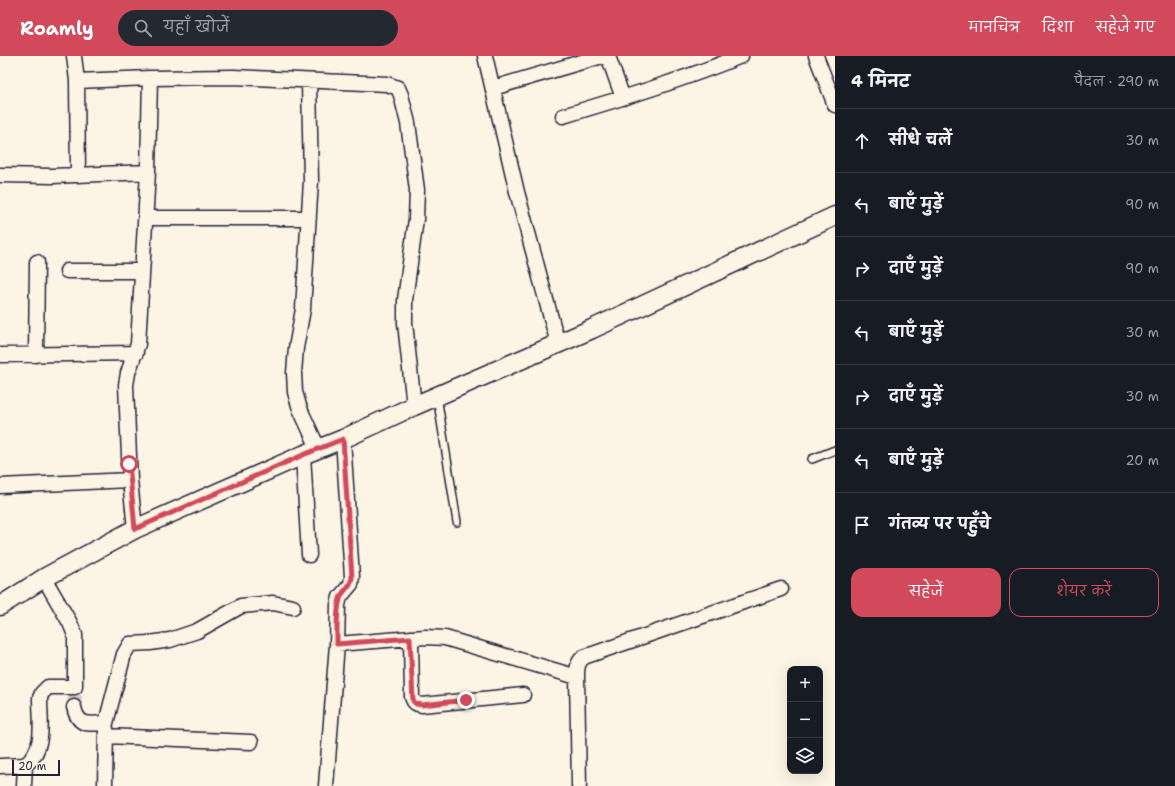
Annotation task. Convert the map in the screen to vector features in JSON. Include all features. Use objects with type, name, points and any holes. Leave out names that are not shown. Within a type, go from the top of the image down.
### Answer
[{"type":"street","points":[[74,56],[77,81],[78,174]]},
{"type":"street","points":[[485,56],[516,185],[558,344]]},
{"type":"street","points":[[493,88],[602,56]]},
{"type":"street","points":[[608,56],[623,98]]},
{"type":"street","points":[[563,116],[623,98],[718,66],[741,56]]},
{"type":"street","points":[[816,56],[835,105]]},
{"type":"street","points":[[77,81],[233,77],[387,84],[398,88],[401,94],[409,130],[417,190],[416,219],[405,300],[405,323],[414,406]]},
{"type":"street","points":[[135,529],[130,480],[126,385],[138,344],[146,218],[150,78]]},
{"type":"street","points":[[308,555],[310,451],[295,392],[294,373],[296,348],[304,309],[311,181],[309,81]]},
{"type":"street","points":[[0,175],[52,176],[148,172]]},
{"type":"street","points":[[0,606],[44,578],[135,529],[310,451],[343,439],[414,406],[558,344],[835,216]]},
{"type":"street","points":[[146,218],[309,218]]},
{"type":"street","points":[[36,355],[37,262]]},
{"type":"street","points":[[67,271],[142,271]]},
{"type":"street","points":[[0,355],[136,353]]},
{"type":"street","points":[[326,786],[337,644],[338,605],[340,597],[351,584],[352,578],[343,439]]},
{"type":"street","points":[[0,486],[130,480]]},
{"type":"street","points":[[44,578],[70,623],[75,635],[76,716],[82,723],[106,730],[251,742]]},
{"type":"street","points":[[579,786],[577,666],[580,660],[584,657],[781,589]]},
{"type":"street","points":[[105,786],[106,730],[124,654],[130,644],[170,640],[197,631],[241,606],[273,603],[293,607]]},
{"type":"street","points":[[337,644],[410,638],[445,638],[577,677]]},
{"type":"street","points":[[410,638],[412,697],[416,704],[422,705],[523,695]]},
{"type":"street","points":[[24,786],[25,765],[34,756],[40,739],[40,698],[42,693],[48,687],[75,696]]},
{"type":"street","points":[[0,766],[25,765]]},
{"type":"lane","points":[[437,396],[457,522]]},
{"type":"lane","points":[[812,459],[835,450]]},
{"type":"tunnel","points":[[74,707],[75,695]]},
{"type":"route","points":[[129,464],[135,529],[318,448],[343,439],[352,578],[351,584],[340,597],[338,605],[337,644],[410,638],[413,701],[416,704],[422,705],[466,700]]}]
